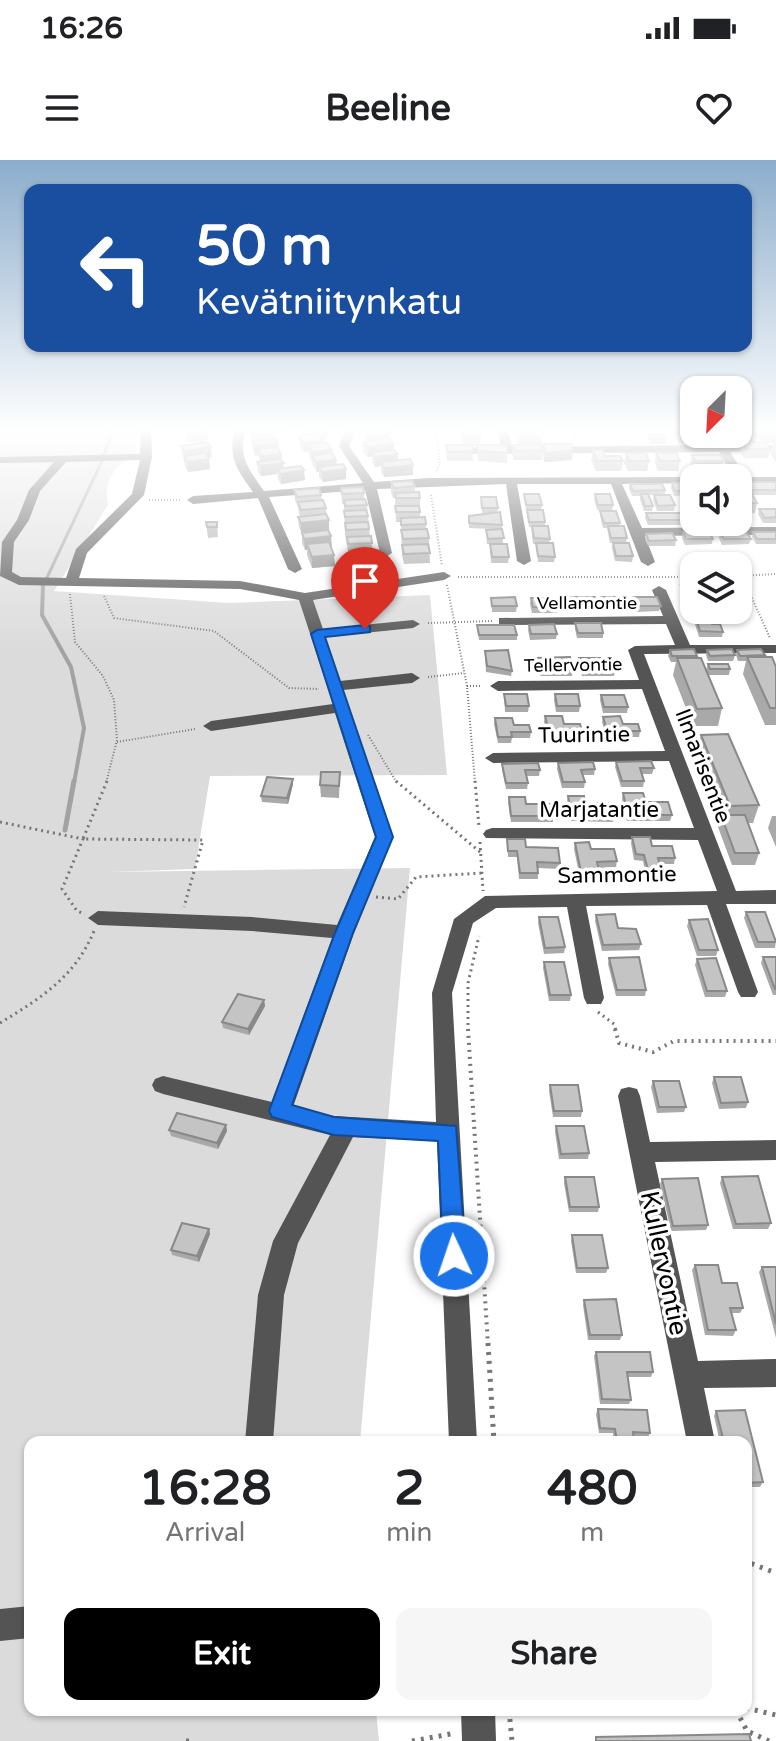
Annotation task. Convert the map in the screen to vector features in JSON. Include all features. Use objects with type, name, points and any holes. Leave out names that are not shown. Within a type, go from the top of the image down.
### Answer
[{"type":"street","points":[[30,503],[8,542],[5,574],[19,581],[240,585],[305,597],[444,576]]},
{"type":"street","points":[[71,582],[81,552],[129,503]]},
{"type":"street","points":[[267,503],[295,569]]},
{"type":"street","points":[[374,503],[386,553]]},
{"type":"street","points":[[514,503],[524,561]]},
{"type":"street","points":[[625,503],[648,562]]},
{"type":"street","points":[[637,532],[776,531]]},
{"type":"street","points":[[659,590],[684,649]]},
{"type":"street","points":[[280,1111],[344,933],[384,837],[305,597]]},
{"type":"street","name":"Ilmarisentie","points":[[625,620],[706,834],[748,992]]},
{"type":"street","name":"Vellamontie","points":[[504,621],[671,620]]},
{"type":"street","points":[[317,634],[413,624]]},
{"type":"street","points":[[635,650],[776,649]]},
{"type":"street","points":[[211,726],[412,678]]},
{"type":"street","name":"Tellervontie","points":[[498,686],[649,684]]},
{"type":"street","name":"Tuurintie","points":[[493,758],[676,756]]},
{"type":"street","name":"Marjatantie","points":[[492,834],[706,834]]},
{"type":"street","name":"Sammontie","points":[[484,904],[776,897]]},
{"type":"street","points":[[575,900],[594,998]]},
{"type":"street","points":[[463,1436],[442,993],[464,919],[484,904]]},
{"type":"street","points":[[98,918],[180,923],[280,923],[344,933]]},
{"type":"street","points":[[163,1085],[346,1127],[448,1132]]},
{"type":"street","name":"Kullervontie","points":[[629,1096],[700,1436]]},
{"type":"street","points":[[259,1436],[271,1295],[286,1241],[346,1127]]},
{"type":"street","points":[[641,1152],[776,1150]]},
{"type":"street","points":[[687,1375],[776,1373]]},
{"type":"street","points":[[0,1625],[24,1623]]},
{"type":"path","points":[[434,527],[457,621],[465,673],[482,873],[485,921],[468,983],[468,1040],[494,1436]]},
{"type":"path","points":[[752,575],[776,574]]},
{"type":"path","points":[[444,576],[680,577]]},
{"type":"path","points":[[0,1023],[68,978],[85,957],[98,918],[77,911],[62,889],[98,803],[117,742],[118,706],[105,678],[78,648],[69,616],[71,582]]},
{"type":"path","points":[[97,583],[114,618],[214,631],[248,660],[289,688],[336,695],[361,724],[397,783],[480,852]]},
{"type":"path","points":[[752,600],[776,649]]},
{"type":"path","points":[[413,624],[504,621]]},
{"type":"path","points":[[412,678],[465,673]]},
{"type":"path","points":[[117,742],[211,726]]},
{"type":"path","points":[[0,822],[83,839],[203,840],[180,923]]},
{"type":"path","points":[[361,896],[398,899],[416,877],[482,873]]},
{"type":"path","points":[[594,998],[593,1008],[614,1024],[619,1043],[653,1052],[674,1041],[776,1041]]},
{"type":"path","points":[[752,1564],[776,1573]]},
{"type":"path","points":[[752,1709],[776,1715]]},
{"type":"path","points":[[510,1716],[512,1741]]},
{"type":"path","points":[[739,1716],[747,1731],[769,1741]]},
{"type":"path","points":[[412,1741],[479,1726]]},
{"type":"path","points":[[186,1741],[195,1741]]},
{"type":"shaded area","points":[[0,503],[108,503],[54,591],[229,603],[430,595],[447,775],[210,776],[195,869],[109,872],[410,868],[361,1436],[24,1436],[24,1716],[377,1716],[379,1741],[0,1741]]},
{"type":"building","points":[[298,503],[324,503],[326,508],[301,510]]},
{"type":"building","points":[[344,503],[367,505],[345,506]]},
{"type":"building","points":[[482,503],[497,503],[498,508],[482,508]]},
{"type":"building","points":[[657,503],[675,505],[658,506]]},
{"type":"building","points":[[395,506],[419,506],[420,512],[396,512]]},
{"type":"building","points":[[759,509],[776,509],[776,517],[765,518]]},
{"type":"building","points":[[366,510],[368,516],[345,517],[344,511]]},
{"type":"building","points":[[527,510],[543,510],[545,522],[529,522]]},
{"type":"building","points":[[600,511],[616,511],[620,523],[604,523]]},
{"type":"building","points":[[500,512],[502,525],[469,523],[469,516]]},
{"type":"building","points":[[646,513],[680,513],[680,520],[649,520]]},
{"type":"building","points":[[326,514],[329,520],[301,523],[298,517]]},
{"type":"building","points":[[425,517],[426,524],[401,525],[401,518]]},
{"type":"building","points":[[206,522],[217,522],[217,527],[207,527]]},
{"type":"building","points":[[368,522],[369,529],[346,530],[345,523]]},
{"type":"building","points":[[532,526],[548,526],[550,539],[534,538]]},
{"type":"building","points":[[608,526],[624,526],[627,538],[611,538]]},
{"type":"building","points":[[427,529],[429,538],[403,539],[401,530]]},
{"type":"building","points":[[502,529],[504,538],[488,539],[486,530]]},
{"type":"building","points":[[328,530],[331,536],[304,539],[302,533]]},
{"type":"building","points":[[753,532],[776,532],[776,539],[757,539]]},
{"type":"building","points":[[672,533],[676,540],[649,541],[646,534]]},
{"type":"building","points":[[371,536],[372,543],[348,544],[347,537]]},
{"type":"building","points":[[685,536],[711,536],[713,539],[686,539]]},
{"type":"building","points":[[722,536],[749,536],[751,539],[724,539]]},
{"type":"building","points":[[329,542],[334,555],[312,557],[307,544]]},
{"type":"building","points":[[536,543],[553,543],[555,557],[538,556]]},
{"type":"building","points":[[613,543],[629,543],[633,556],[616,556]]},
{"type":"building","points":[[428,544],[430,553],[404,554],[402,545]]},
{"type":"building","points":[[490,544],[507,544],[509,557],[492,557]]},
{"type":"building","points":[[373,549],[374,556],[350,558],[349,550]]},
{"type":"building","points":[[515,597],[517,606],[492,606],[491,598]]},
{"type":"building","points":[[571,597],[595,597],[598,606],[573,606]]},
{"type":"building","points":[[601,597],[626,597],[629,606],[604,606]]},
{"type":"building","points":[[633,597],[657,597],[661,606],[636,606]]},
{"type":"building","points":[[531,598],[555,598],[557,607],[533,607]]},
{"type":"building","points":[[575,623],[601,623],[603,633],[578,633]]},
{"type":"building","points":[[554,624],[557,634],[531,634],[529,625]]},
{"type":"building","points":[[698,624],[720,624],[723,632],[700,631]]},
{"type":"building","points":[[477,625],[514,625],[517,635],[479,635]]},
{"type":"building","points":[[694,649],[697,656],[672,656],[670,650]]},
{"type":"building","points":[[732,649],[735,655],[710,656],[707,650]]},
{"type":"building","points":[[761,649],[765,655],[740,656],[737,650]]},
{"type":"building","points":[[508,650],[512,671],[487,666],[485,651]]},
{"type":"building","points":[[570,657],[573,670],[540,671],[537,658]]},
{"type":"building","points":[[747,657],[772,657],[776,667],[776,708],[770,708]]},
{"type":"building","points":[[579,658],[611,658],[615,670],[582,671]]},
{"type":"building","points":[[677,658],[701,658],[722,708],[697,709]]},
{"type":"building","points":[[708,664],[728,664],[730,669],[710,669]]},
{"type":"building","points":[[504,694],[527,694],[529,706],[506,706]]},
{"type":"building","points":[[555,694],[578,694],[580,706],[557,706]]},
{"type":"building","points":[[601,695],[624,695],[628,707],[604,707]]},
{"type":"building","points":[[545,716],[562,716],[564,724],[580,724],[582,731],[562,731],[563,736],[550,736]]},
{"type":"building","points":[[620,716],[623,724],[638,724],[640,731],[621,731],[622,736],[609,736],[603,717]]},
{"type":"building","points":[[495,718],[512,718],[514,725],[529,725],[531,732],[511,732],[512,737],[498,737]]},
{"type":"building","points":[[728,734],[759,805],[730,806],[701,735]]},
{"type":"building","points":[[651,761],[654,768],[640,768],[644,781],[622,781],[616,762]]},
{"type":"building","points":[[593,762],[595,769],[581,770],[585,782],[563,782],[558,763]]},
{"type":"building","points":[[538,763],[540,770],[525,770],[528,783],[506,783],[502,764]]},
{"type":"building","points":[[321,772],[340,772],[339,786],[320,785]]},
{"type":"building","points":[[267,777],[293,779],[287,798],[261,796]]},
{"type":"building","points":[[623,793],[643,793],[646,802],[668,802],[672,815],[628,815]]},
{"type":"building","points":[[568,796],[584,796],[585,803],[611,803],[614,816],[572,816]]},
{"type":"building","points":[[509,797],[525,797],[526,804],[551,804],[553,816],[511,816]]},
{"type":"building","points":[[721,815],[745,815],[759,853],[735,853]]},
{"type":"building","points":[[632,837],[650,837],[652,846],[672,846],[675,858],[658,858],[661,870],[648,870],[644,855],[636,854]]},
{"type":"building","points":[[507,839],[525,839],[526,847],[558,848],[560,863],[537,862],[538,873],[520,873],[517,851],[508,851]]},
{"type":"building","points":[[589,842],[591,849],[614,849],[617,861],[597,862],[599,871],[581,872],[575,843]]},
{"type":"building","points":[[746,912],[765,912],[776,942],[758,942]]},
{"type":"building","points":[[615,914],[618,928],[636,929],[641,944],[603,945],[596,915]]},
{"type":"building","points":[[539,917],[558,917],[565,947],[545,948]]},
{"type":"building","points":[[708,919],[718,950],[699,950],[689,920]]},
{"type":"building","points":[[639,957],[646,990],[617,990],[609,958]]},
{"type":"building","points":[[763,957],[776,957],[776,989],[775,989]]},
{"type":"building","points":[[716,958],[727,991],[707,991],[697,959]]},
{"type":"building","points":[[544,962],[564,962],[571,995],[550,995]]},
{"type":"building","points":[[238,994],[264,1000],[248,1029],[222,1022]]},
{"type":"building","points":[[714,1077],[741,1077],[748,1102],[721,1103]]},
{"type":"building","points":[[653,1081],[679,1081],[686,1107],[659,1107]]},
{"type":"building","points":[[550,1085],[578,1085],[582,1111],[554,1111]]},
{"type":"building","points":[[177,1113],[226,1125],[217,1143],[169,1130]]},
{"type":"building","points":[[556,1126],[584,1126],[589,1153],[561,1154]]},
{"type":"building","points":[[758,1176],[771,1223],[736,1224],[722,1177]]},
{"type":"building","points":[[565,1177],[594,1177],[599,1207],[570,1207]]},
{"type":"building","points":[[698,1178],[708,1225],[673,1226],[662,1179]]},
{"type":"building","points":[[182,1223],[209,1229],[197,1256],[171,1250]]},
{"type":"building","points":[[572,1235],[602,1235],[608,1268],[577,1268]]},
{"type":"building","points":[[695,1265],[718,1265],[722,1283],[737,1283],[743,1308],[730,1308],[736,1330],[708,1330]]},
{"type":"building","points":[[762,1267],[776,1267],[776,1324]]},
{"type":"building","points":[[616,1299],[622,1335],[590,1335],[584,1300]]},
{"type":"building","points":[[596,1352],[650,1352],[653,1372],[627,1372],[631,1400],[602,1399]]},
{"type":"building","points":[[598,1409],[647,1410],[650,1433],[633,1432],[633,1436],[616,1436],[615,1429],[600,1428]]},
{"type":"building","points":[[745,1410],[752,1436],[722,1436],[716,1411]]},
{"type":"building","points":[[752,1438],[763,1482],[752,1483]]},
{"type":"building","points":[[749,1734],[751,1741],[596,1741],[596,1737]]},
{"type":"waterway","points":[[43,586],[82,503]]},
{"type":"waterway","points":[[43,584],[42,615],[71,667],[84,728],[74,783]]},
{"type":"waterway","points":[[65,830],[74,781]]},
{"type":"route","points":[[365,629],[317,634],[384,837],[344,933],[280,1111],[334,1126],[448,1132],[454,1256]]}]
